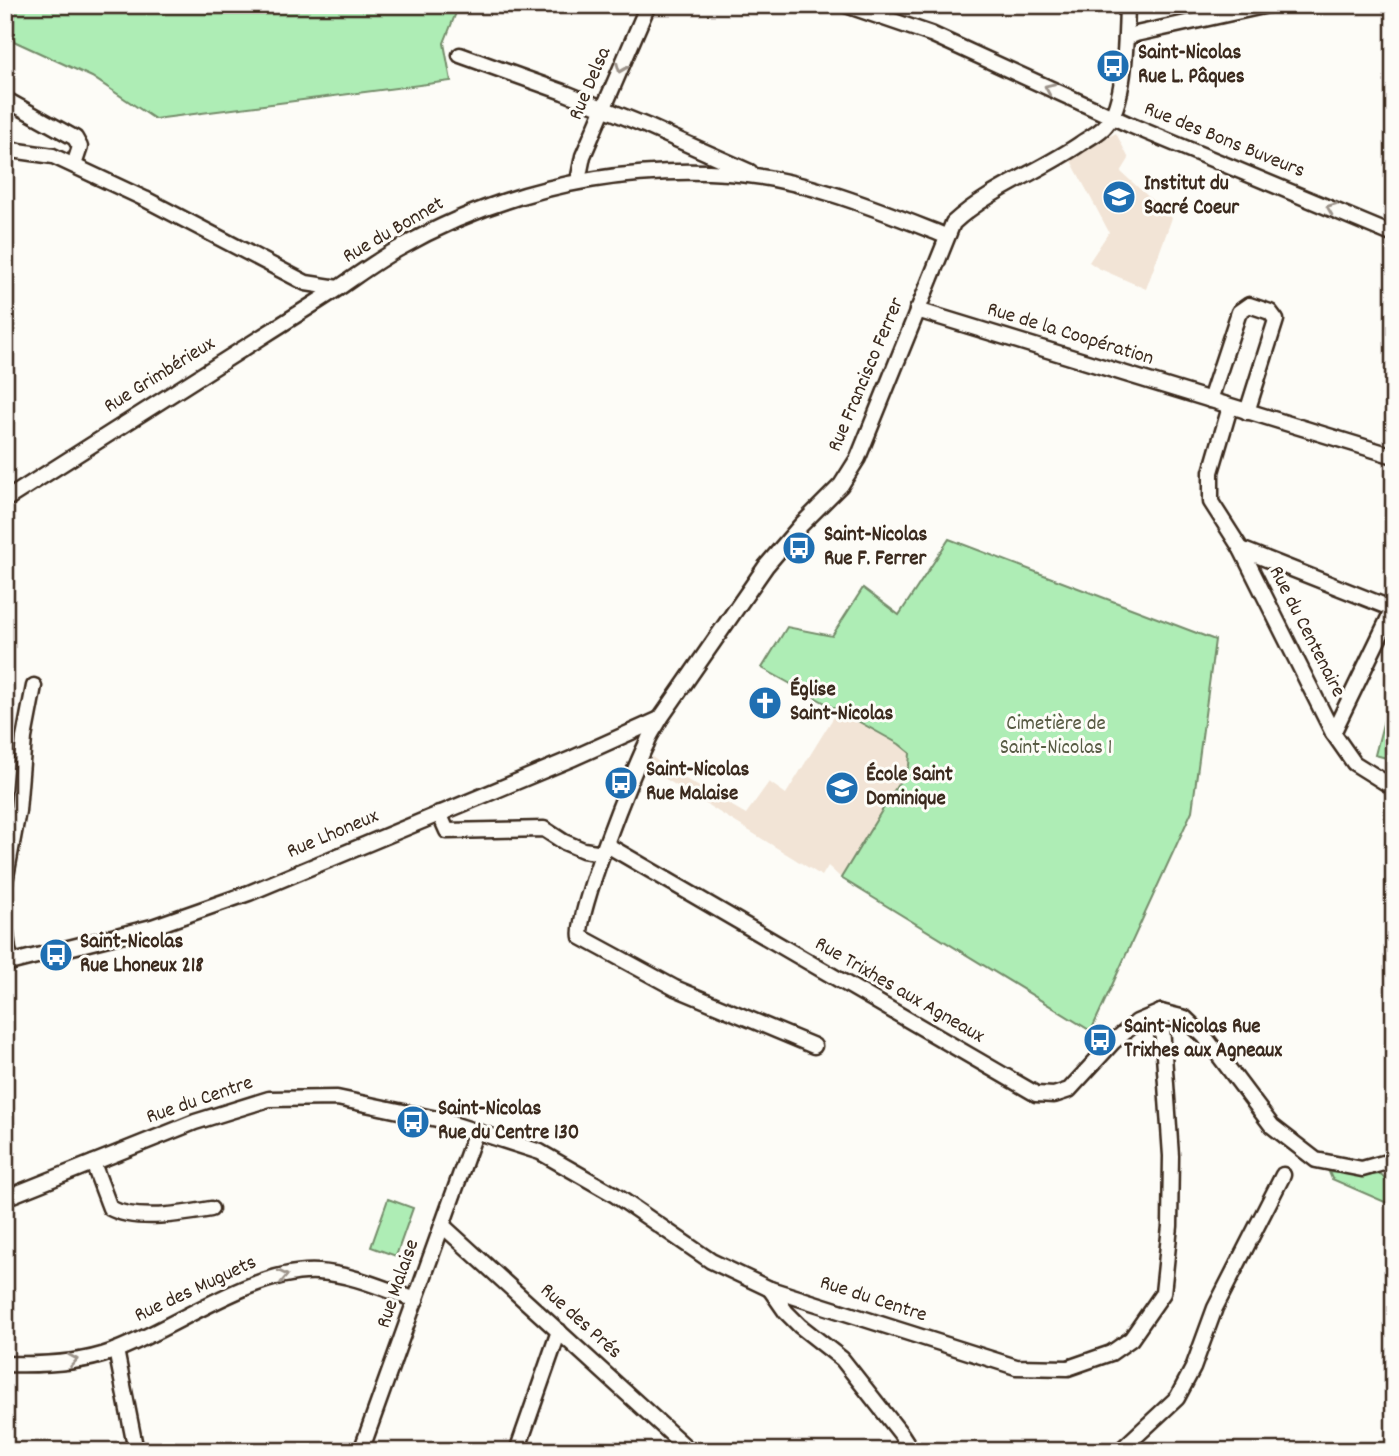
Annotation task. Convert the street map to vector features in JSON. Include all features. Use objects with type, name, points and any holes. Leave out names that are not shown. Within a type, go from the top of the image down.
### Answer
[{"type":"street","name":"Rue Delsa","points":[[578,181],[583,156],[648,5]]},
{"type":"street","name":"Rue des Bons Buveurs","points":[[846,5],[918,29],[1111,117],[1394,235]]},
{"type":"street","points":[[1111,117],[1124,68],[1127,5]]},
{"type":"street","points":[[1126,38],[1268,5]]},
{"type":"street","name":"Rue du Bonnet","points":[[460,55],[563,92],[747,169],[759,178]]},
{"type":"street","points":[[5,99],[75,138],[80,147],[74,165]]},
{"type":"street","name":"Rue Francisco Ferrer","points":[[660,719],[766,566],[801,525],[841,485],[858,458],[953,223],[971,206],[1072,149],[1107,125],[1111,117]]},
{"type":"street","name":"Rue du Bonnet","points":[[5,149],[53,156],[171,212],[306,283],[338,288],[395,250],[466,215],[506,199],[558,184],[667,173],[729,173],[759,178],[845,199],[946,236]]},
{"type":"street","name":"Rue Grimbérieux","points":[[5,500],[338,288]]},
{"type":"street","points":[[1210,400],[1239,312],[1249,305],[1270,312],[1276,320],[1247,412]]},
{"type":"street","name":"Rue de la Coopération","points":[[917,310],[1394,456]]},
{"type":"street","name":"Rue du Centenaire","points":[[1230,407],[1211,472],[1211,502],[1241,549],[1334,733],[1354,764],[1394,788]]},
{"type":"street","name":"Rue du Centenaire","points":[[1241,549],[1393,608]]},
{"type":"street","points":[[1334,733],[1393,608]]},
{"type":"street","points":[[5,882],[18,811],[24,738],[34,686]]},
{"type":"street","points":[[660,719],[647,741],[592,879],[579,927],[581,937],[675,988],[814,1046]]},
{"type":"street","name":"Rue Lhoneux","points":[[5,926],[9,963],[152,927],[249,893],[571,759],[660,719]]},
{"type":"street","name":"Rue Trixhes aux Agneaux","points":[[439,813],[447,831],[544,829],[583,850],[605,849],[1036,1094],[1054,1095],[1069,1090],[1113,1042],[1137,1021],[1161,1013]]},
{"type":"street","points":[[1161,1013],[1185,1018],[1199,1031],[1272,1126],[1316,1160],[1362,1169],[1394,1160]]},
{"type":"street","name":"Rue du Centre","points":[[5,1198],[195,1122],[270,1099],[337,1098],[408,1111],[540,1152],[615,1195],[711,1261],[771,1289],[1016,1367],[1068,1368],[1111,1353],[1131,1339],[1163,1293],[1170,1226],[1171,1156],[1161,1013]]},
{"type":"street","name":"Rue Malaise","points":[[361,1451],[476,1130]]},
{"type":"street","points":[[93,1163],[110,1208],[120,1214],[182,1214],[211,1209]]},
{"type":"street","points":[[1120,1451],[1177,1398],[1194,1368],[1215,1307],[1283,1175]]},
{"type":"street","name":"Rue des Prés","points":[[442,1225],[690,1451]]},
{"type":"street","name":"Rue des Muguets","points":[[5,1364],[43,1365],[108,1354],[258,1282],[285,1275],[317,1271],[339,1275],[416,1300]]},
{"type":"street","points":[[771,1289],[786,1312],[800,1326],[842,1359],[912,1451]]},
{"type":"street","points":[[517,1451],[559,1331]]},
{"type":"street","points":[[116,1350],[136,1451]]},
{"type":"shaded area","name":"Institut du Sacré Coeur","points":[[1116,133],[1129,159],[1121,172],[1172,218],[1146,289],[1089,262],[1109,232],[1069,157]]},
{"type":"shaded area","name":"École Saint Dominique","points":[[838,710],[911,753],[909,766],[841,878],[828,866],[822,876],[648,768],[652,757],[746,814],[769,782],[786,794]]},
{"type":"green space","points":[[5,5],[459,5],[444,43],[451,81],[155,119],[92,77],[5,37]]},
{"type":"green space","name":"Cimetière de Saint-Nicolas 1","points":[[949,539],[1215,640],[1192,811],[1091,1031],[841,878],[909,766],[910,753],[899,744],[762,668],[787,627],[832,636],[863,588],[899,615]]},
{"type":"green space","points":[[1394,681],[1394,760],[1375,755]]},
{"type":"green space","points":[[1329,1172],[1364,1176],[1381,1174],[1391,1185],[1394,1184],[1394,1206],[1332,1179]]},
{"type":"green space","points":[[388,1199],[413,1208],[396,1256],[371,1247]]},
{"type":"place","name":"Saint-Nicolas Rue L. Pâques","points":[[1113,66]]},
{"type":"place","name":"Institut du Sacré Coeur","points":[[1119,197]]},
{"type":"place","name":"Saint-Nicolas Rue F. Ferrer","points":[[799,548]]},
{"type":"place","name":"Église Saint-Nicolas","points":[[765,703]]},
{"type":"place","name":"Saint-Nicolas Rue Malaise","points":[[621,783]]},
{"type":"place","name":"École Saint Dominique","points":[[842,788]]},
{"type":"place","name":"Saint-Nicolas Rue Lhoneux 218","points":[[56,955]]},
{"type":"place","name":"Saint-Nicolas Rue Trixhes aux Agneaux","points":[[1100,1040]]},
{"type":"place","name":"Saint-Nicolas Rue du Centre 130","points":[[413,1122]]}]
